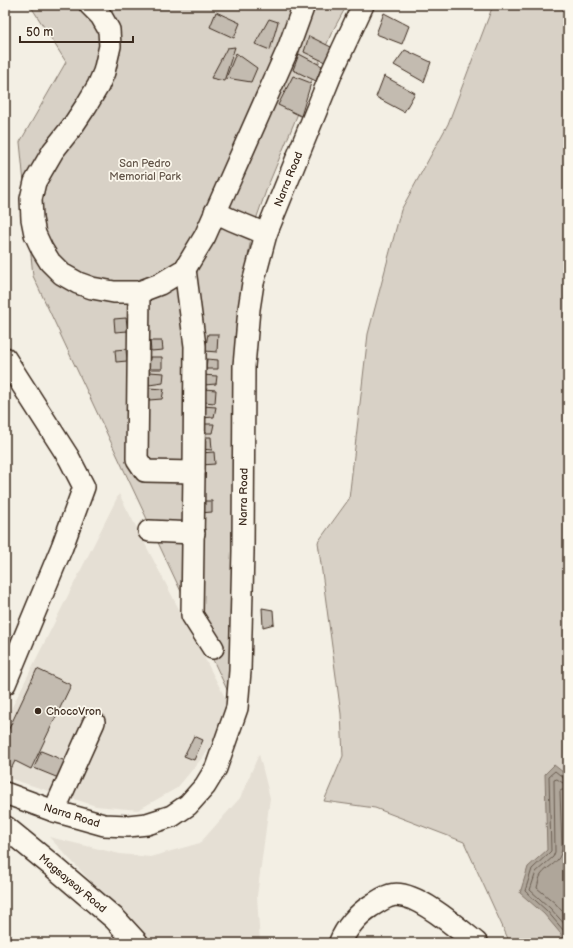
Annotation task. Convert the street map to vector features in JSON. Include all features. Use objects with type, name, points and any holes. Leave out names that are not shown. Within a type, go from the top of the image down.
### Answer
[{"type":"main road","name":"Magsaysay Road","points":[[5,827],[115,919],[137,943]]},
{"type":"main road","points":[[340,943],[357,916],[382,899],[393,895],[408,896],[425,905],[444,917],[476,943]]},
{"type":"street","points":[[90,5],[101,16],[109,30],[110,46],[106,66],[98,86],[86,106],[53,151],[35,182],[31,199],[32,219],[35,234],[42,249],[50,262],[62,274],[78,283],[92,288],[114,292],[139,292],[160,284],[185,269],[205,236],[288,49],[304,5]]},
{"type":"street","name":"Narra Road","points":[[5,793],[54,811],[104,825],[128,826],[147,824],[172,816],[188,805],[205,786],[216,768],[236,708],[240,671],[245,359],[249,309],[253,283],[266,234],[332,72],[363,5]]},
{"type":"street","points":[[215,212],[266,234]]},
{"type":"street","points":[[185,269],[195,346],[192,615],[213,648]]},
{"type":"street","points":[[139,292],[137,459],[145,471],[194,472]]},
{"type":"street","points":[[5,358],[69,458],[84,487],[62,547],[5,684]]},
{"type":"street","points":[[149,531],[194,533]]},
{"type":"street","points":[[54,811],[94,722]]},
{"type":"shaded area","points":[[119,494],[230,707],[207,752],[177,788],[138,810],[96,806],[5,777],[5,721]]},
{"type":"shaded area","points":[[259,754],[270,798],[257,896],[260,943],[157,943],[154,940],[151,943],[147,943],[49,837],[120,854],[150,857],[200,843],[240,798]]},
{"type":"green space","name":"San Pedro Memorial Park","points":[[30,5],[347,5],[331,34],[267,188],[252,231],[239,314],[230,696],[33,276],[20,142],[66,62]]},
{"type":"green space","points":[[495,5],[568,5],[568,943],[510,943],[464,842],[375,808],[324,801],[343,756],[341,714],[318,542],[349,499],[368,334],[401,210],[448,124],[492,8]]},
{"type":"water","points":[[554,765],[568,776],[568,943],[561,943],[561,934],[544,914],[520,893],[528,867],[547,850],[545,774]]},
{"type":"building","points":[[216,12],[240,23],[234,38],[210,27]]},
{"type":"building","points":[[384,13],[409,26],[402,44],[376,34]]},
{"type":"building","points":[[269,19],[278,22],[270,50],[255,44]]},
{"type":"building","points":[[309,36],[333,48],[327,63],[304,52]]},
{"type":"building","points":[[235,47],[224,81],[211,78],[227,48]]},
{"type":"building","points":[[405,50],[431,62],[424,82],[394,65]]},
{"type":"building","points":[[236,53],[257,68],[251,82],[226,78]]},
{"type":"building","points":[[299,54],[322,66],[316,81],[293,70]]},
{"type":"building","points":[[293,76],[311,83],[301,116],[278,105]]},
{"type":"building","points":[[384,76],[415,93],[404,112],[376,97]]},
{"type":"building","points":[[126,318],[128,331],[115,332],[114,319]]},
{"type":"building","points":[[208,334],[218,334],[217,352],[205,351]]},
{"type":"building","points":[[150,341],[162,341],[163,350],[151,351]]},
{"type":"building","points":[[126,349],[127,361],[116,362],[115,350]]},
{"type":"building","points":[[150,357],[162,357],[162,369],[149,369]]},
{"type":"building","points":[[207,359],[218,360],[218,369],[206,369]]},
{"type":"building","points":[[149,372],[164,373],[163,383],[149,385]]},
{"type":"building","points":[[202,375],[217,376],[216,384],[204,385]]},
{"type":"building","points":[[148,388],[164,389],[162,399],[149,400]]},
{"type":"building","points":[[204,389],[216,390],[215,403],[204,402]]},
{"type":"building","points":[[203,406],[216,407],[214,417],[202,418]]},
{"type":"building","points":[[202,424],[214,424],[212,433],[202,433]]},
{"type":"building","points":[[199,437],[211,437],[212,450],[200,449]]},
{"type":"building","points":[[214,452],[215,464],[202,465],[201,453]]},
{"type":"building","points":[[200,501],[212,501],[212,512],[200,513]]},
{"type":"building","points":[[262,608],[273,610],[274,624],[263,627]]},
{"type":"building","name":"ChocoVron","points":[[37,669],[71,685],[31,769],[15,761],[12,767],[5,764],[5,737]]},
{"type":"building","points":[[194,736],[203,740],[194,760],[184,756]]},
{"type":"building","points":[[41,751],[68,762],[61,779],[34,768]]},
{"type":"place","name":"ChocoVron","points":[[38,711]]}]
